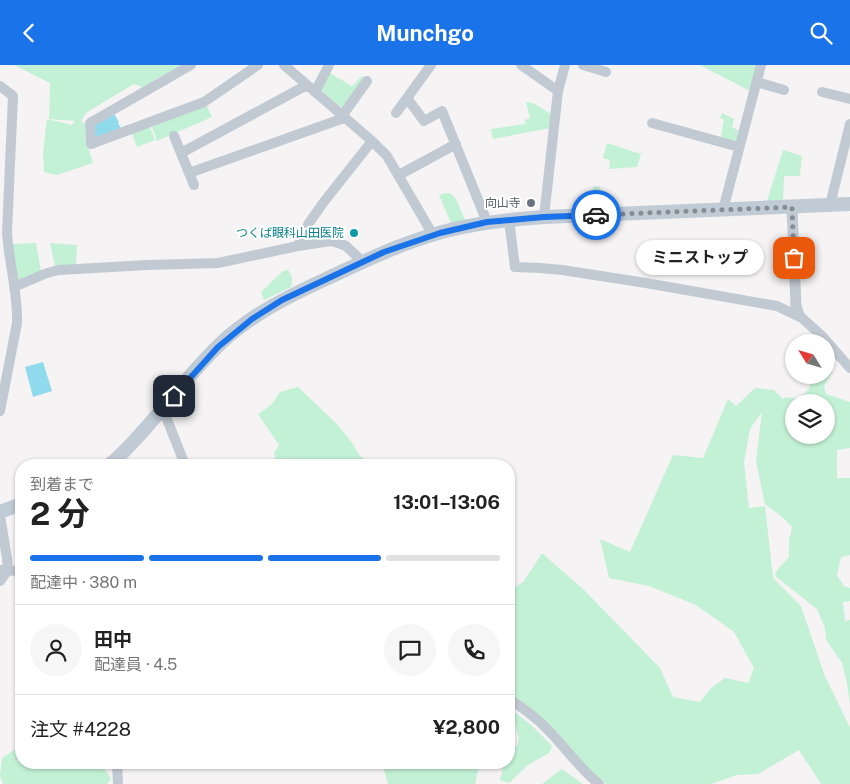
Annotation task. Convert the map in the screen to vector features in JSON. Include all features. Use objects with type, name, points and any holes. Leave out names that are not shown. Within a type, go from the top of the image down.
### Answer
[{"type":"main road","points":[[115,459],[218,347],[252,319],[282,300],[404,244],[455,229],[487,222],[509,220],[850,204]]},
{"type":"main road","points":[[0,512],[15,506]]},
{"type":"street","points":[[191,65],[90,123],[91,144],[204,102],[258,65]]},
{"type":"street","points":[[284,65],[387,156],[433,235]]},
{"type":"street","points":[[181,153],[311,89],[329,65]]},
{"type":"street","points":[[396,113],[431,65]]},
{"type":"street","points":[[521,65],[558,91]]},
{"type":"street","points":[[544,217],[558,91],[566,65]]},
{"type":"street","points":[[583,65],[606,72]]},
{"type":"street","points":[[723,210],[761,65]]},
{"type":"street","points":[[189,173],[343,117],[367,81]]},
{"type":"street","points":[[757,82],[784,90]]},
{"type":"street","points":[[0,86],[13,96],[7,233],[17,323],[0,411]]},
{"type":"street","points":[[822,92],[850,99]]},
{"type":"street","points":[[407,98],[424,121],[442,111],[487,222]]},
{"type":"street","points":[[652,123],[740,147]]},
{"type":"street","points":[[830,205],[848,142],[850,124]]},
{"type":"street","points":[[174,136],[194,185]]},
{"type":"street","points":[[298,246],[323,203],[372,141]]},
{"type":"street","points":[[399,175],[456,144]]},
{"type":"street","points":[[792,207],[796,306],[799,315]]},
{"type":"street","points":[[509,220],[515,267],[562,270],[771,305],[799,315],[823,337],[850,368]]},
{"type":"street","points":[[14,287],[47,273],[59,271],[148,265],[218,263],[331,241],[346,246],[363,262]]},
{"type":"street","points":[[163,409],[183,459]]},
{"type":"street","points":[[0,517],[7,558],[0,581]]},
{"type":"street","points":[[515,703],[544,726],[580,767],[599,784]]},
{"type":"street","points":[[117,769],[118,784]]},
{"type":"green space","points":[[14,65],[181,65],[142,87],[134,84],[87,112],[81,121],[86,125],[85,138],[93,163],[57,175],[44,172],[43,153],[47,119],[72,125],[75,121],[49,119],[50,83]]},
{"type":"green space","points":[[700,65],[758,65],[750,91]]},
{"type":"green space","points":[[330,73],[352,86],[362,76],[366,79],[343,109],[321,90]]},
{"type":"green space","points":[[526,102],[533,103],[551,114],[550,128],[493,139],[491,129],[525,124],[525,120],[530,118]]},
{"type":"green space","points":[[206,104],[212,117],[157,141],[152,127]]},
{"type":"green space","points":[[722,113],[734,119],[732,127],[741,132],[738,142],[721,137],[724,119],[720,118]]},
{"type":"green space","points":[[150,127],[155,140],[137,147],[132,134]]},
{"type":"green space","points":[[607,143],[641,154],[637,167],[609,169],[610,160],[603,158]]},
{"type":"green space","points":[[783,150],[802,156],[800,176],[784,176],[783,201],[767,201]]},
{"type":"green space","points":[[594,186],[600,187],[602,202],[618,202],[618,207],[587,208]]},
{"type":"green space","points":[[450,193],[456,199],[465,220],[451,223],[439,195]]},
{"type":"green space","points":[[36,243],[41,271],[17,281],[11,244]]},
{"type":"green space","points":[[50,243],[77,245],[76,265],[55,267]]},
{"type":"green space","points":[[288,270],[292,279],[291,287],[264,300],[261,292],[283,271]]},
{"type":"green space","points":[[810,384],[825,384],[826,394],[804,394],[809,389]]},
{"type":"green space","points":[[298,387],[338,425],[360,456],[365,459],[276,459],[274,453],[279,445],[258,414],[271,405],[280,392]]},
{"type":"green space","points":[[755,388],[774,390],[783,399],[785,398],[785,444],[835,444],[835,397],[850,402],[850,448],[837,450],[837,478],[850,478],[850,555],[841,557],[837,575],[844,586],[850,588],[850,601],[843,602],[845,621],[850,620],[850,704],[842,663],[826,640],[825,628],[817,609],[775,576],[777,570],[789,557],[789,540],[792,527],[765,504],[756,461],[762,412],[750,429],[744,462],[749,508],[765,506],[773,578],[801,606],[824,674],[850,728],[850,784],[821,784],[799,750],[758,774],[737,775],[711,784],[606,784],[579,760],[560,735],[529,707],[515,699],[515,588],[524,581],[542,553],[584,590],[660,668],[673,697],[700,702],[711,688],[725,678],[748,683],[754,668],[734,632],[696,605],[649,586],[609,578],[600,539],[630,552],[673,455],[703,458],[728,399],[736,406]]},
{"type":"green space","points":[[515,713],[552,746],[549,753],[528,765],[509,783],[500,780],[503,769],[515,769],[515,746],[517,746],[519,738],[515,724]]},
{"type":"green space","points":[[14,750],[15,769],[104,769],[111,779],[107,784],[3,784],[0,776],[2,758]]},
{"type":"green space","points":[[384,769],[479,769],[475,784],[388,784]]},
{"type":"green space","points":[[562,769],[583,784],[542,784]]},
{"type":"water","points":[[114,114],[122,130],[94,138],[94,125]]},
{"type":"water","points":[[43,362],[52,391],[33,397],[25,367]]},
{"type":"way so far","points":[[596,215],[792,207],[794,258]]},
{"type":"place","name":"向山寺","points":[[531,203]]},
{"type":"place","name":"つくば眼科山田医院","points":[[354,233]]},
{"type":"place","name":"ミニストップ","points":[[794,258]]},
{"type":"route","points":[[174,396],[226,338],[252,319],[282,300],[384,252],[440,233],[487,222],[596,215]]}]
